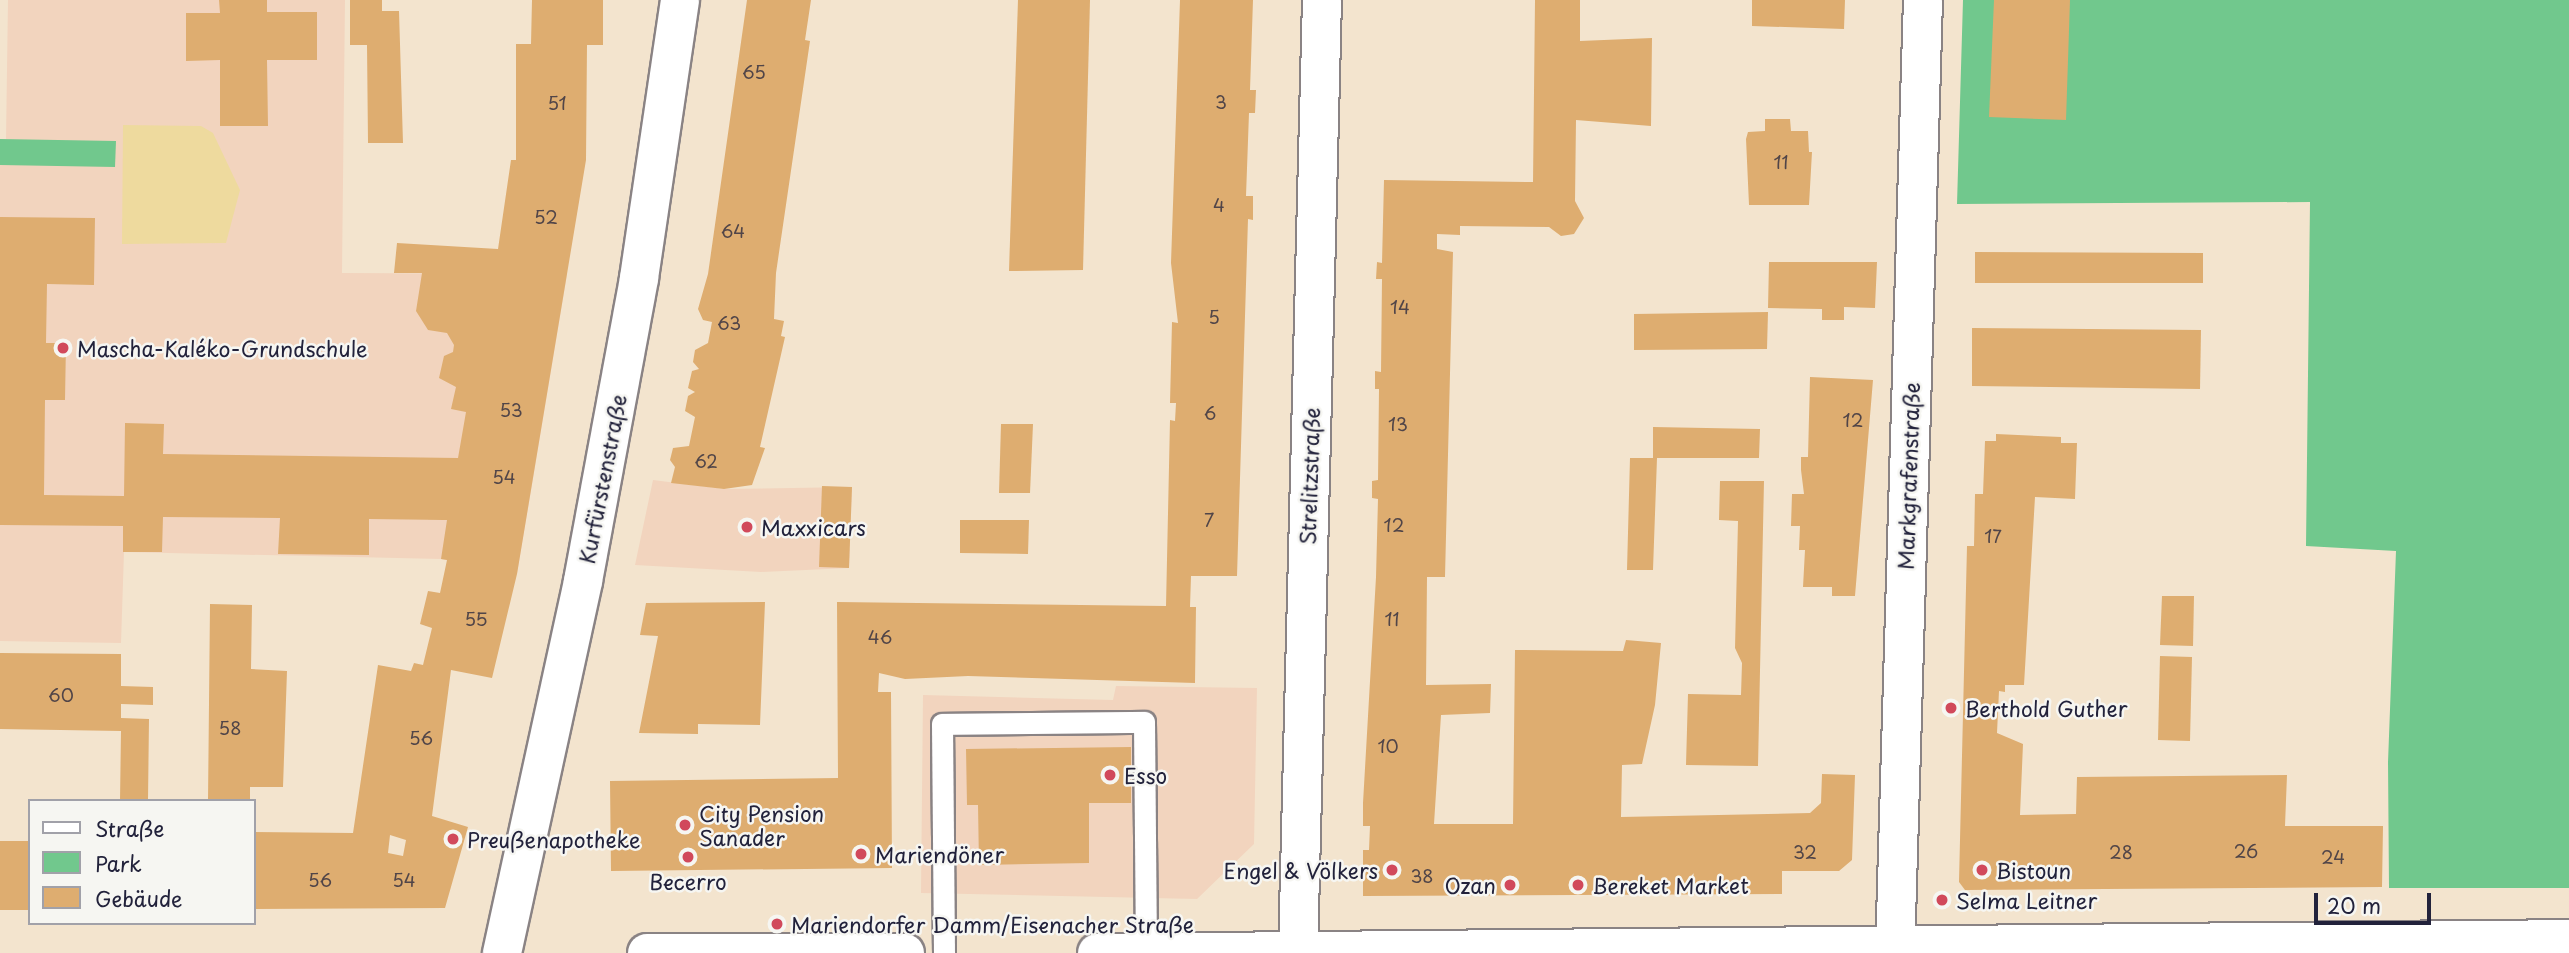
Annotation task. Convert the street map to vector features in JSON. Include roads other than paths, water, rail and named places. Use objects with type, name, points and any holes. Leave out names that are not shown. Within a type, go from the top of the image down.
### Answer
[{"type":"street","name":"Kurfürstenstraße","points":[[502,953],[583,581],[639,278],[680,0]]},
{"type":"street","name":"Strelitzstraße","points":[[1298,953],[1322,0]]},
{"type":"street","name":"Markgrafenstraße","points":[[1895,948],[1923,0]]},
{"type":"street","points":[[1097,953],[1895,948],[2569,939]]},
{"type":"street","points":[[648,953],[905,953]]},
{"type":"lane","points":[[944,953],[942,724],[1144,722],[1146,953]]},
{"type":"place","name":"Mascha-Kaléko-Grundschule","points":[[63,348]]},
{"type":"place","name":"Maxxicars","points":[[747,527]]},
{"type":"place","name":"Berthold Guther","points":[[1951,708]]},
{"type":"place","name":"Esso","points":[[1110,775]]},
{"type":"place","name":"City Pension Sanader","points":[[685,825]]},
{"type":"place","name":"Preußenapotheke","points":[[453,839]]},
{"type":"place","name":"Mariendöner","points":[[861,854]]},
{"type":"place","name":"Becerro","points":[[688,857]]},
{"type":"place","name":"Engel & Völkers","points":[[1392,870]]},
{"type":"place","name":"Bistoun","points":[[1982,870]]},
{"type":"place","name":"Ozan","points":[[1510,885]]},
{"type":"place","name":"Bereket Market","points":[[1578,885]]},
{"type":"place","name":"Selma Leitner","points":[[1942,900]]},
{"type":"place","name":"Mariendorfer Damm/Eisenacher Straße","points":[[777,924]]}]
